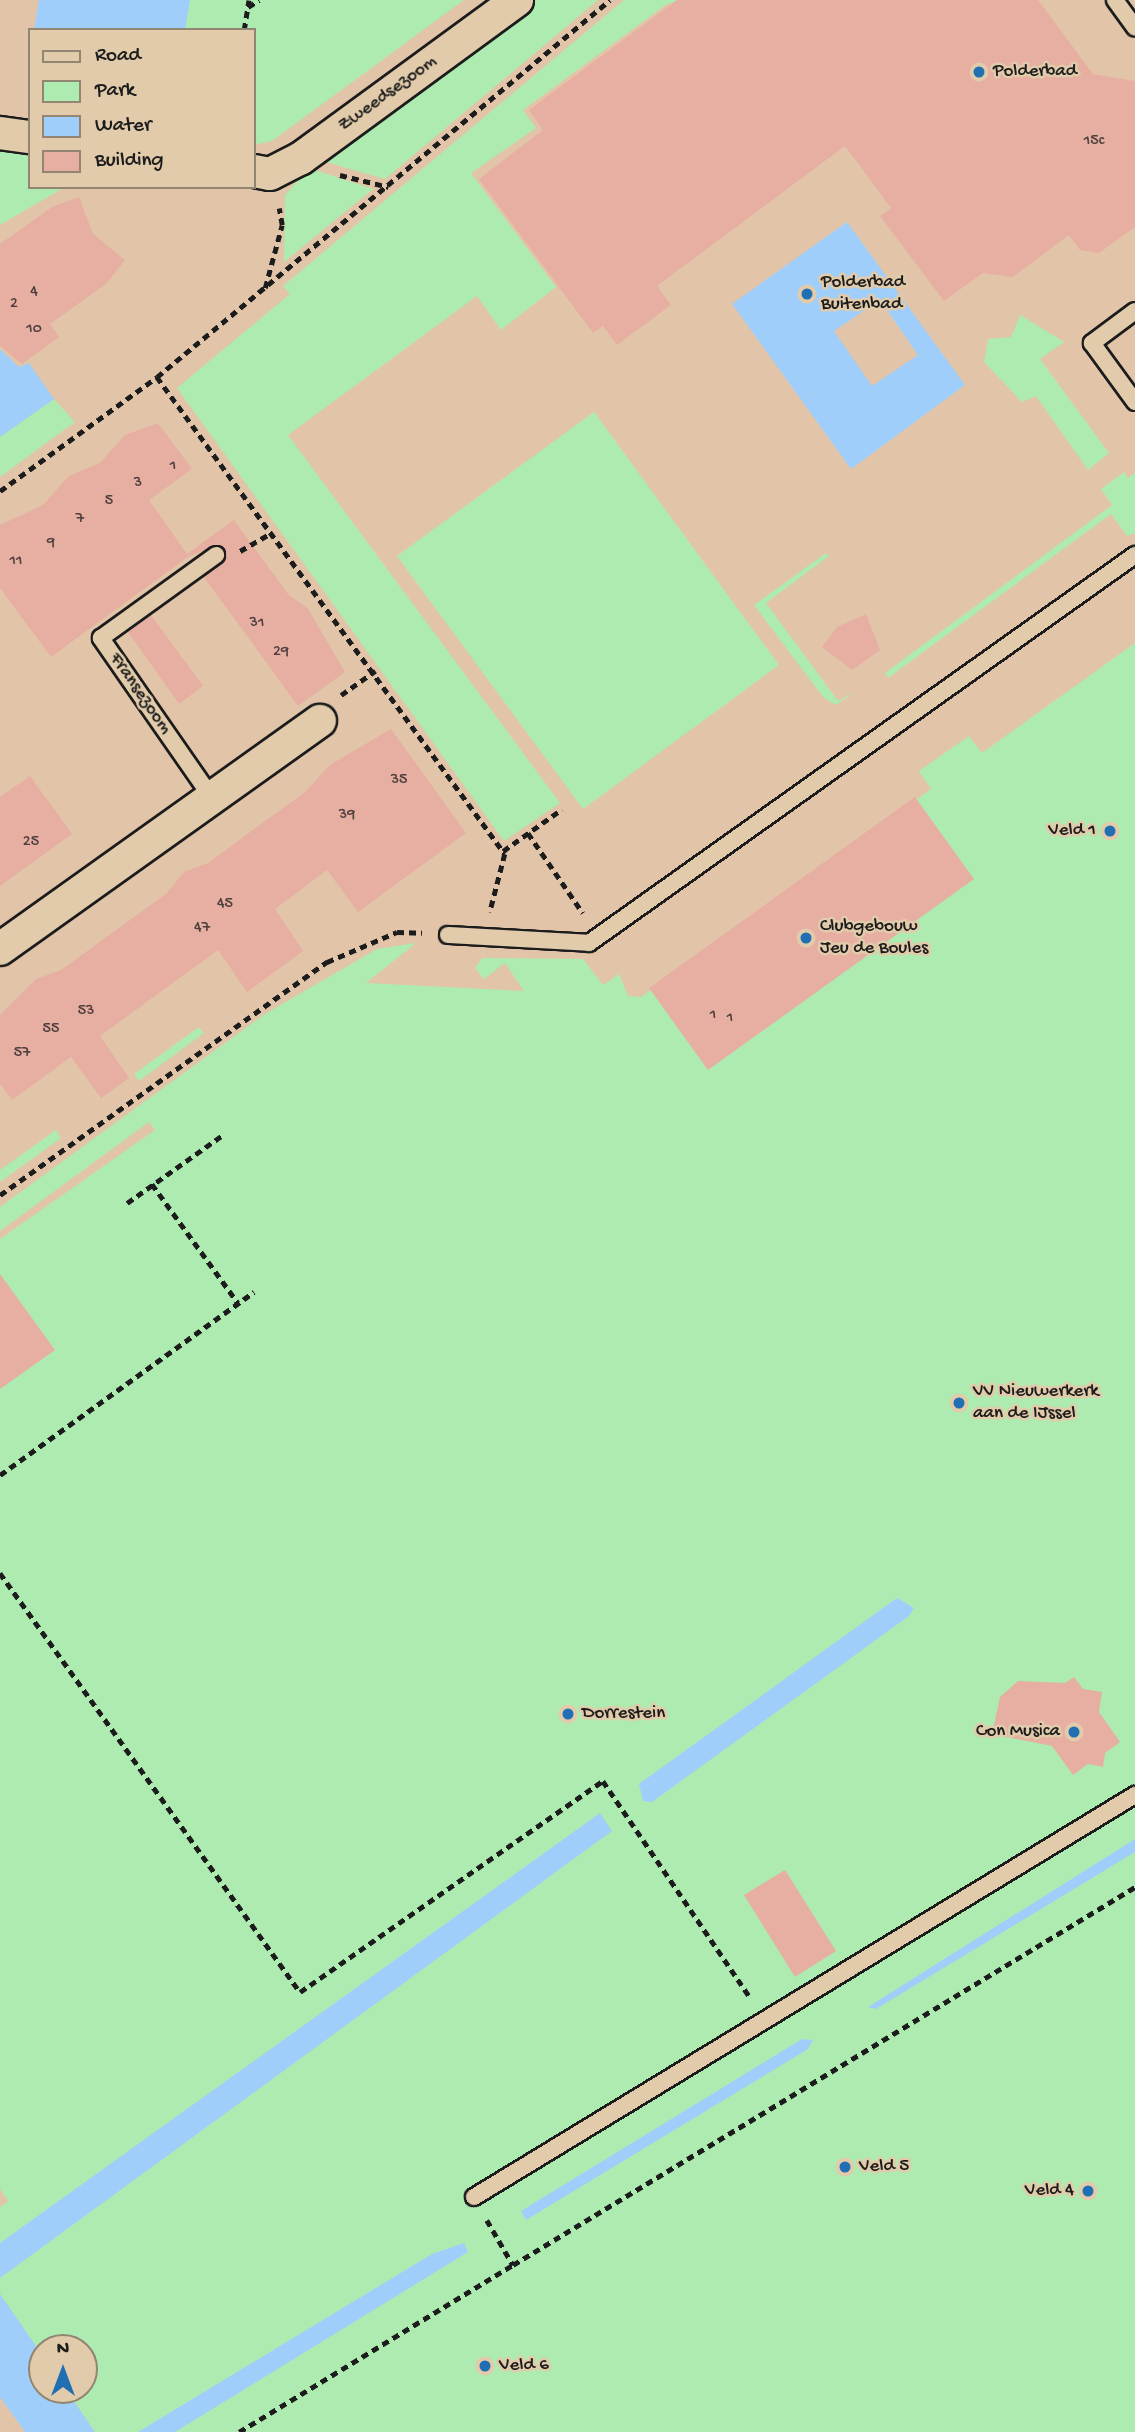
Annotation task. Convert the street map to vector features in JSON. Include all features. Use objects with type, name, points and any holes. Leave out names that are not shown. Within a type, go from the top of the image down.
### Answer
[{"type":"street","name":"Zweedsezoom","points":[[262,173],[300,159],[517,0]]},
{"type":"street","points":[[0,133],[28,137]]},
{"type":"street","points":[[0,949],[320,721]]},
{"type":"lane","points":[[1115,0],[1135,28]]},
{"type":"lane","points":[[1135,311],[1092,343],[1135,402]]},
{"type":"lane","name":"Fransezoom","points":[[212,798],[101,638],[216,555]]},
{"type":"lane","points":[[448,935],[483,940],[589,943],[1135,555]]},
{"type":"lane","points":[[474,2197],[1135,1796]]},
{"type":"path","points":[[244,28],[249,0]]},
{"type":"path","points":[[248,7],[259,0]]},
{"type":"path","points":[[0,491],[157,377],[610,0]]},
{"type":"path","points":[[262,173],[282,225],[265,289]]},
{"type":"path","points":[[157,377],[503,851]]},
{"type":"path","points":[[483,940],[503,851],[562,808]]},
{"type":"path","points":[[528,833],[587,919]]},
{"type":"path","points":[[0,1195],[327,962],[397,932],[448,935]]},
{"type":"path","points":[[127,1203],[224,1134]]},
{"type":"path","points":[[152,1184],[238,1303]]},
{"type":"path","points":[[0,1475],[254,1292]]},
{"type":"path","points":[[0,1573],[300,1992],[603,1781],[765,2020]]},
{"type":"path","points":[[239,2432],[1135,1887]]},
{"type":"path","points":[[474,2197],[513,2265]]},
{"type":"green space","points":[[46,0],[464,0],[272,141],[256,145],[256,28],[40,28]]},
{"type":"green space","points":[[537,0],[598,0],[385,179],[319,160]]},
{"type":"green space","points":[[624,0],[684,0],[667,4],[523,110],[536,128],[471,173],[556,287],[501,330],[477,296],[288,435],[560,803],[504,841],[177,388],[290,294],[283,286]]},
{"type":"green space","points":[[0,151],[28,156],[28,189],[62,189],[0,225]]},
{"type":"green space","points":[[309,168],[373,189],[284,262],[285,195]]},
{"type":"green space","points":[[1020,315],[1064,342],[1040,359],[1109,453],[1088,470],[1036,396],[1022,402],[984,362],[988,339],[1011,337]]},
{"type":"green space","points":[[54,399],[75,422],[0,477],[0,437]]},
{"type":"green space","points":[[594,412],[779,665],[583,809],[397,556]]},
{"type":"green space","points":[[1124,472],[1128,478],[1135,473],[1135,533],[1127,536],[1111,514],[888,678],[885,673],[1112,505],[1101,489]]},
{"type":"green space","points":[[826,553],[829,556],[766,603],[838,701],[854,693],[836,705],[823,697],[754,605]]},
{"type":"green space","name":"Dorrestein","points":[[1135,643],[1135,2432],[95,2432],[76,2404],[98,2404],[98,2334],[28,2335],[0,2294],[0,2278],[26,2225],[0,2244],[0,2207],[8,2201],[0,2189],[0,1239],[155,1130],[149,1122],[0,1231],[0,1207],[265,1014],[377,949],[416,943],[366,983],[524,991],[505,963],[484,979],[475,968],[482,958],[583,959],[603,985],[619,974],[628,996],[641,997],[931,789],[919,771],[969,736],[982,753]]},
{"type":"green space","points":[[199,1027],[204,1033],[139,1081],[134,1074]]},
{"type":"green space","points":[[56,1130],[61,1138],[0,1182],[0,1170]]},
{"type":"water","points":[[39,0],[190,0],[185,28],[34,28]]},
{"type":"water","points":[[847,222],[965,385],[851,469],[732,304]],"holes":[[[880,300],[918,355],[872,386],[834,331]]]},
{"type":"water","points":[[0,349],[19,367],[29,363],[54,399],[0,437]]},
{"type":"water","points":[[897,1598],[914,1608],[909,1616],[652,1802],[643,1801],[639,1784]]},
{"type":"water","points":[[600,1813],[612,1831],[0,2278],[0,2243]]},
{"type":"water","points":[[1135,1839],[1135,1852],[876,2009],[868,2007]]},
{"type":"water","points":[[802,2039],[813,2040],[808,2049],[526,2220],[521,2211]]},
{"type":"water","points":[[464,2243],[468,2252],[175,2432],[138,2432],[432,2254]]},
{"type":"water","points":[[0,2294],[28,2335],[28,2404],[76,2404],[95,2432],[25,2432],[0,2397]]},
{"type":"building","points":[[677,0],[1038,0],[1093,74],[1135,81],[1135,227],[1099,253],[1080,250],[1069,235],[1013,277],[983,273],[944,301],[880,216],[891,208],[845,146],[657,286],[671,305],[617,345],[603,326],[593,333],[479,179],[543,130],[529,110]]},
{"type":"building","points":[[79,197],[93,234],[125,260],[107,283],[50,324],[59,337],[22,364],[0,346],[0,244],[52,207]]},
{"type":"building","points":[[158,423],[192,469],[149,500],[187,554],[234,520],[288,594],[308,609],[345,672],[298,706],[204,577],[225,560],[220,545],[189,556],[51,657],[0,588],[0,525],[43,505],[69,476],[100,463],[125,435]]},
{"type":"building","points":[[866,614],[880,650],[852,670],[822,647],[837,627]]},
{"type":"building","points":[[151,615],[203,686],[179,704],[128,632]]},
{"type":"building","points":[[391,729],[466,833],[358,912],[327,870],[275,909],[303,951],[276,971],[247,992],[218,950],[100,1036],[129,1078],[101,1098],[71,1057],[12,1100],[0,1084],[0,1015],[36,979],[61,970],[166,894],[184,872],[208,863],[305,792],[330,765]]},
{"type":"building","points":[[30,776],[72,834],[0,886],[0,797]]},
{"type":"building","name":"Clubgebouw Jeu de Boules","points":[[915,797],[974,879],[708,1070],[649,988]]},
{"type":"building","points":[[0,1274],[55,1350],[0,1389]]},
{"type":"building","name":"Con Musica","points":[[1074,1677],[1083,1689],[1102,1692],[1099,1712],[1120,1742],[1105,1753],[1103,1767],[1088,1764],[1073,1775],[1052,1746],[992,1734],[1000,1697],[1018,1681],[1065,1683]]},
{"type":"building","points":[[785,1870],[836,1951],[795,1977],[744,1895]]},
{"type":"place","name":"Polderbad","points":[[979,72]]},
{"type":"place","name":"Polderbad Buitenbad","points":[[807,294]]},
{"type":"place","name":"Veld 1","points":[[1110,831]]},
{"type":"place","name":"Clubgebouw Jeu de Boules","points":[[806,938]]},
{"type":"place","name":"VV Nieuwerkerk aan de IJssel","points":[[959,1403]]},
{"type":"place","name":"Dorrestein","points":[[568,1714]]},
{"type":"place","name":"Con Musica","points":[[1074,1732]]},
{"type":"place","name":"Veld 5","points":[[845,2167]]},
{"type":"place","name":"Veld 4","points":[[1088,2191]]},
{"type":"place","name":"Veld 6","points":[[485,2366]]}]
